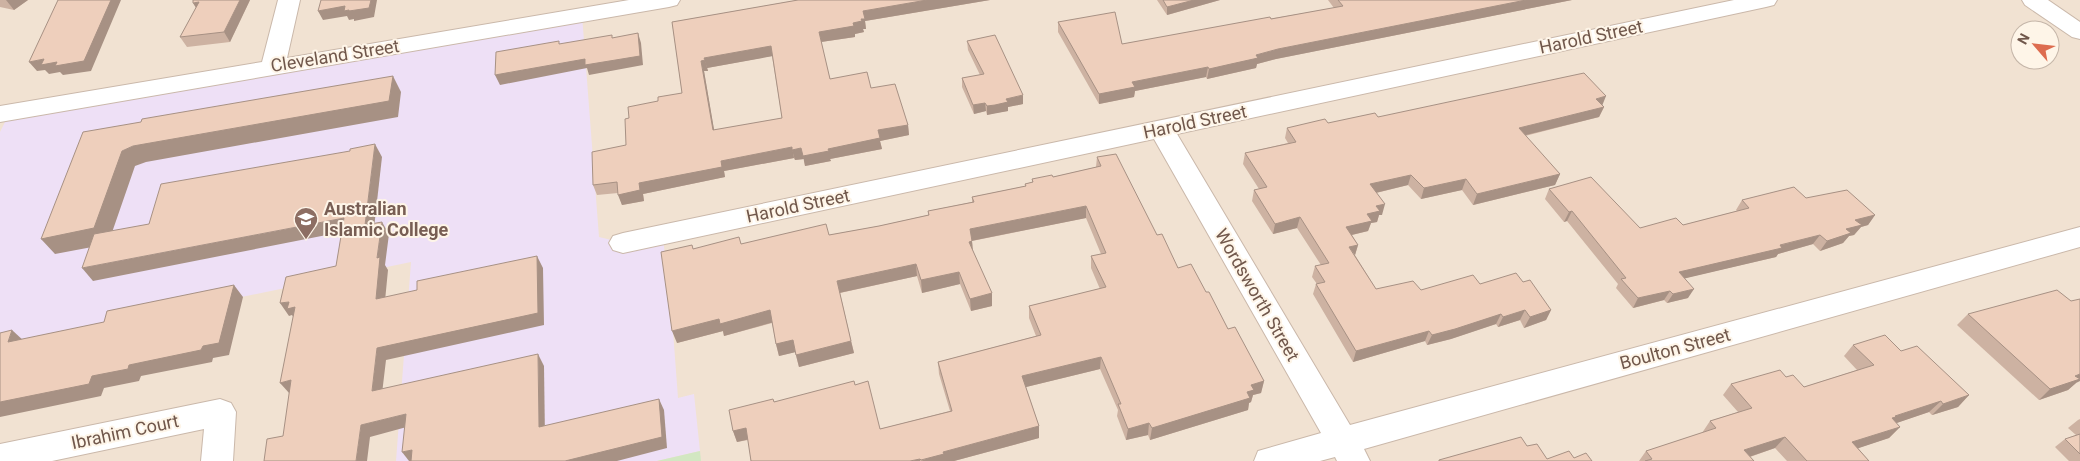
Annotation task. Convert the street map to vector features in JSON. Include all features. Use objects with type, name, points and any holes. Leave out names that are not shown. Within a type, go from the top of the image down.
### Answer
[{"type":"street","points":[[273,66],[289,0]]},
{"type":"street","name":"Cleveland Street","points":[[0,114],[669,0]]},
{"type":"street","name":"Harold Street","points":[[624,243],[1766,0]]},
{"type":"street","points":[[2033,0],[2080,32]]},
{"type":"street","name":"Wordsworth Street","points":[[1161,129],[1348,451]]},
{"type":"street","name":"Boulton Street","points":[[1270,461],[1348,451],[2080,237]]},
{"type":"street","name":"Ibrahim Court","points":[[0,458],[220,412],[220,435],[216,461]]},
{"type":"shaded area","points":[[0,0],[2080,0],[2080,461],[0,461]]},
{"type":"shaded area","name":"Australian Islamic College","points":[[582,15],[599,237],[624,243],[662,230],[671,304],[678,398],[694,394],[700,451],[657,461],[396,461],[411,262],[0,347],[0,132],[10,112]]},
{"type":"green space","points":[[700,451],[701,461],[657,461]]},
{"type":"building","points":[[58,0],[111,0],[84,61],[55,66],[57,62],[41,65],[44,59],[29,62]]},
{"type":"building","points":[[193,0],[240,0],[224,32],[180,37],[199,2],[193,3]]},
{"type":"building","points":[[321,0],[371,0],[369,8],[344,11],[345,6],[318,11]]},
{"type":"building","points":[[798,0],[927,0],[863,11],[865,19],[853,23],[854,26],[819,32],[830,79],[867,72],[871,88],[895,84],[908,125],[878,130],[880,138],[828,149],[829,151],[803,156],[801,148],[792,150],[792,147],[721,161],[722,167],[639,183],[640,190],[618,195],[617,182],[593,185],[592,152],[626,145],[625,119],[629,118],[628,107],[658,101],[658,97],[682,93],[672,22]],"holes":[[[771,46],[782,118],[713,130],[701,61],[705,60],[704,58]]]},
{"type":"building","points":[[1163,0],[1194,0],[1167,7]]},
{"type":"building","points":[[1338,0],[1526,0],[1278,49],[1256,55],[1258,58],[1209,69],[1208,67],[1132,82],[1135,87],[1099,94],[1058,22],[1115,12],[1122,44],[1270,17],[1271,19],[1343,6]]},
{"type":"building","points":[[638,33],[640,56],[585,65],[585,59],[495,75],[496,52],[559,41],[559,44],[612,35],[612,38]]},
{"type":"building","points":[[995,35],[1023,95],[1006,99],[1008,102],[995,105],[987,106],[985,103],[973,105],[962,78],[984,74],[967,41]]},
{"type":"building","points":[[1584,73],[1606,96],[1596,99],[1604,107],[1519,128],[1560,174],[1477,194],[1466,179],[1424,188],[1411,175],[1370,184],[1385,204],[1376,206],[1380,211],[1367,214],[1372,221],[1346,227],[1358,245],[1349,247],[1376,289],[1413,281],[1421,290],[1473,275],[1480,284],[1516,273],[1523,282],[1530,280],[1551,310],[1530,317],[1525,310],[1503,317],[1501,314],[1432,335],[1429,331],[1356,351],[1316,284],[1325,282],[1315,266],[1329,263],[1300,217],[1275,224],[1254,190],[1267,187],[1245,153],[1296,142],[1287,128],[1325,119],[1328,123],[1375,113],[1378,117]]},
{"type":"building","points":[[393,76],[389,101],[133,146],[122,151],[94,228],[41,239],[83,132],[141,122],[142,119]]},
{"type":"building","points":[[375,144],[365,225],[382,222],[377,258],[380,257],[376,299],[417,290],[417,281],[537,256],[538,313],[377,348],[372,391],[538,354],[539,427],[659,399],[662,437],[565,461],[411,461],[412,450],[402,452],[406,414],[361,425],[356,461],[264,461],[267,439],[283,436],[291,380],[280,383],[295,307],[287,309],[289,302],[280,303],[286,277],[336,266],[344,218],[82,268],[94,234],[149,224],[161,184],[350,151],[350,149]]},
{"type":"building","points":[[1116,154],[1157,235],[1162,234],[1178,268],[1191,264],[1206,292],[1209,292],[1228,329],[1235,327],[1264,381],[1251,385],[1254,390],[1247,392],[1250,398],[1152,428],[1149,423],[1128,429],[1118,404],[1121,404],[1101,357],[1022,376],[1039,426],[943,452],[944,454],[921,460],[751,461],[746,428],[733,431],[729,410],[773,399],[774,402],[854,381],[855,385],[868,381],[880,429],[952,411],[938,362],[1041,335],[1029,306],[1106,287],[1091,256],[1106,253],[1086,206],[970,229],[972,241],[969,242],[992,293],[970,299],[959,272],[921,280],[916,264],[837,281],[851,341],[796,355],[793,340],[776,344],[770,310],[720,324],[719,319],[672,331],[661,252],[692,245],[693,249],[739,237],[741,244],[826,224],[829,235],[879,226],[929,215],[928,211],[974,202],[972,197],[1026,186],[1025,184],[1033,182],[1032,179],[1052,175],[1053,177],[1101,166],[1097,157]]},
{"type":"building","points":[[1591,177],[1640,228],[1676,218],[1683,225],[1749,208],[1742,200],[1794,187],[1806,198],[1847,190],[1875,215],[1855,220],[1862,225],[1846,229],[1851,233],[1827,241],[1820,235],[1780,245],[1782,248],[1679,272],[1694,289],[1673,294],[1670,291],[1638,298],[1621,279],[1626,278],[1572,211],[1569,212],[1549,189]]},
{"type":"building","points":[[234,285],[219,343],[203,346],[201,350],[129,365],[128,369],[92,376],[89,384],[0,402],[0,333],[12,330],[8,342],[104,322],[107,311]]},
{"type":"building","points":[[2057,290],[2071,301],[2080,299],[2080,374],[2075,376],[2080,379],[2050,389],[1968,314]]},
{"type":"building","points":[[1885,335],[1901,351],[1917,346],[1969,395],[1943,404],[1941,401],[1895,416],[1892,418],[1900,427],[1852,442],[1869,461],[1807,461],[1785,437],[1744,450],[1754,461],[1645,461],[1652,459],[1646,451],[1716,428],[1710,421],[1752,408],[1731,384],[1780,370],[1786,377],[1793,375],[1804,387],[1874,365],[1853,345]]},
{"type":"building","points":[[2080,434],[2080,454],[2065,439]]},
{"type":"building","points":[[1521,437],[1527,446],[1537,444],[1547,459],[1569,451],[1574,458],[1586,453],[1592,461],[1439,461],[1439,460]]},
{"type":"place","name":"Australian Islamic College","points":[[306,240]]}]
